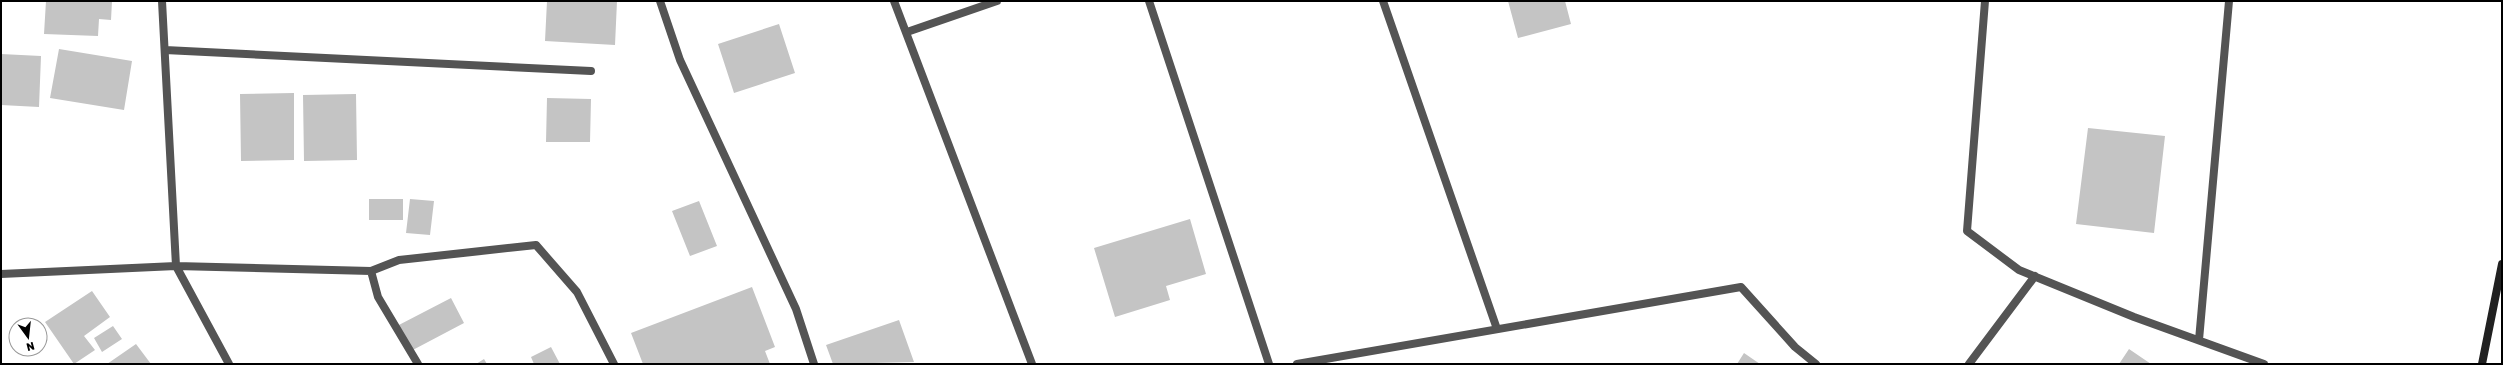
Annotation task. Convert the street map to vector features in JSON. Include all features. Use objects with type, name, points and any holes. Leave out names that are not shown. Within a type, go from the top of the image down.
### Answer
[{"type":"street","points":[[162,1],[176,266],[229,364]]},
{"type":"street","points":[[660,1],[680,60],[796,309],[814,364]]},
{"type":"street","points":[[894,1],[1032,364]]},
{"type":"street","points":[[907,32],[998,1]]},
{"type":"street","points":[[1149,1],[1269,364]]},
{"type":"street","points":[[1383,1],[1497,329]]},
{"type":"street","points":[[1985,1],[1967,231],[2019,270],[2134,317],[2264,364]]},
{"type":"street","points":[[2199,340],[2229,1]]},
{"type":"street","points":[[165,50],[591,71]]},
{"type":"street","points":[[1,274],[176,266],[371,271],[399,260],[536,245],[577,292],[614,364]]},
{"type":"street","points":[[2482,364],[2502,264]]},
{"type":"street","points":[[371,271],[378,297],[418,364]]},
{"type":"street","points":[[1969,364],[2035,276]]},
{"type":"street","points":[[1297,364],[1741,287],[1795,347],[1816,364]]},
{"type":"building","points":[[46,1],[112,1],[111,20],[99,19],[98,36],[44,34]]},
{"type":"building","points":[[547,1],[617,1],[615,45],[545,41]]},
{"type":"building","points":[[1508,1],[1565,1],[1571,24],[1518,38]]},
{"type":"building","points":[[779,24],[795,73],[734,93],[718,44]]},
{"type":"building","points":[[59,49],[132,61],[124,110],[50,98]]},
{"type":"building","points":[[1,54],[41,56],[39,107],[1,105]]},
{"type":"building","points":[[294,93],[294,160],[241,161],[240,94]]},
{"type":"building","points":[[356,94],[357,160],[304,161],[303,95]]},
{"type":"building","points":[[547,98],[591,99],[590,142],[546,142]]},
{"type":"building","points":[[2088,128],[2165,136],[2154,233],[2076,224]]},
{"type":"building","points":[[369,199],[403,199],[403,220],[369,220]]},
{"type":"building","points":[[410,199],[434,201],[430,235],[406,233]]},
{"type":"building","points":[[699,201],[717,246],[690,256],[672,211]]},
{"type":"building","points":[[1190,219],[1206,274],[1166,286],[1170,300],[1115,317],[1094,248]]},
{"type":"building","points":[[752,287],[775,347],[765,351],[770,364],[643,364],[631,333]]},
{"type":"building","points":[[92,291],[110,317],[84,336],[95,350],[74,364],[48,326],[48,320]]},
{"type":"building","points":[[451,298],[464,323],[409,352],[395,327]]},
{"type":"building","points":[[899,320],[914,362],[833,364],[826,345]]},
{"type":"building","points":[[113,326],[122,339],[102,352],[94,338]]},
{"type":"building","points":[[136,344],[151,364],[107,364]]},
{"type":"building","points":[[551,347],[560,364],[534,364],[531,357]]},
{"type":"building","points":[[2129,349],[2151,364],[2119,364]]},
{"type":"building","points":[[1744,353],[1760,364],[1737,364]]},
{"type":"building","points":[[484,359],[487,364],[476,364]]}]
